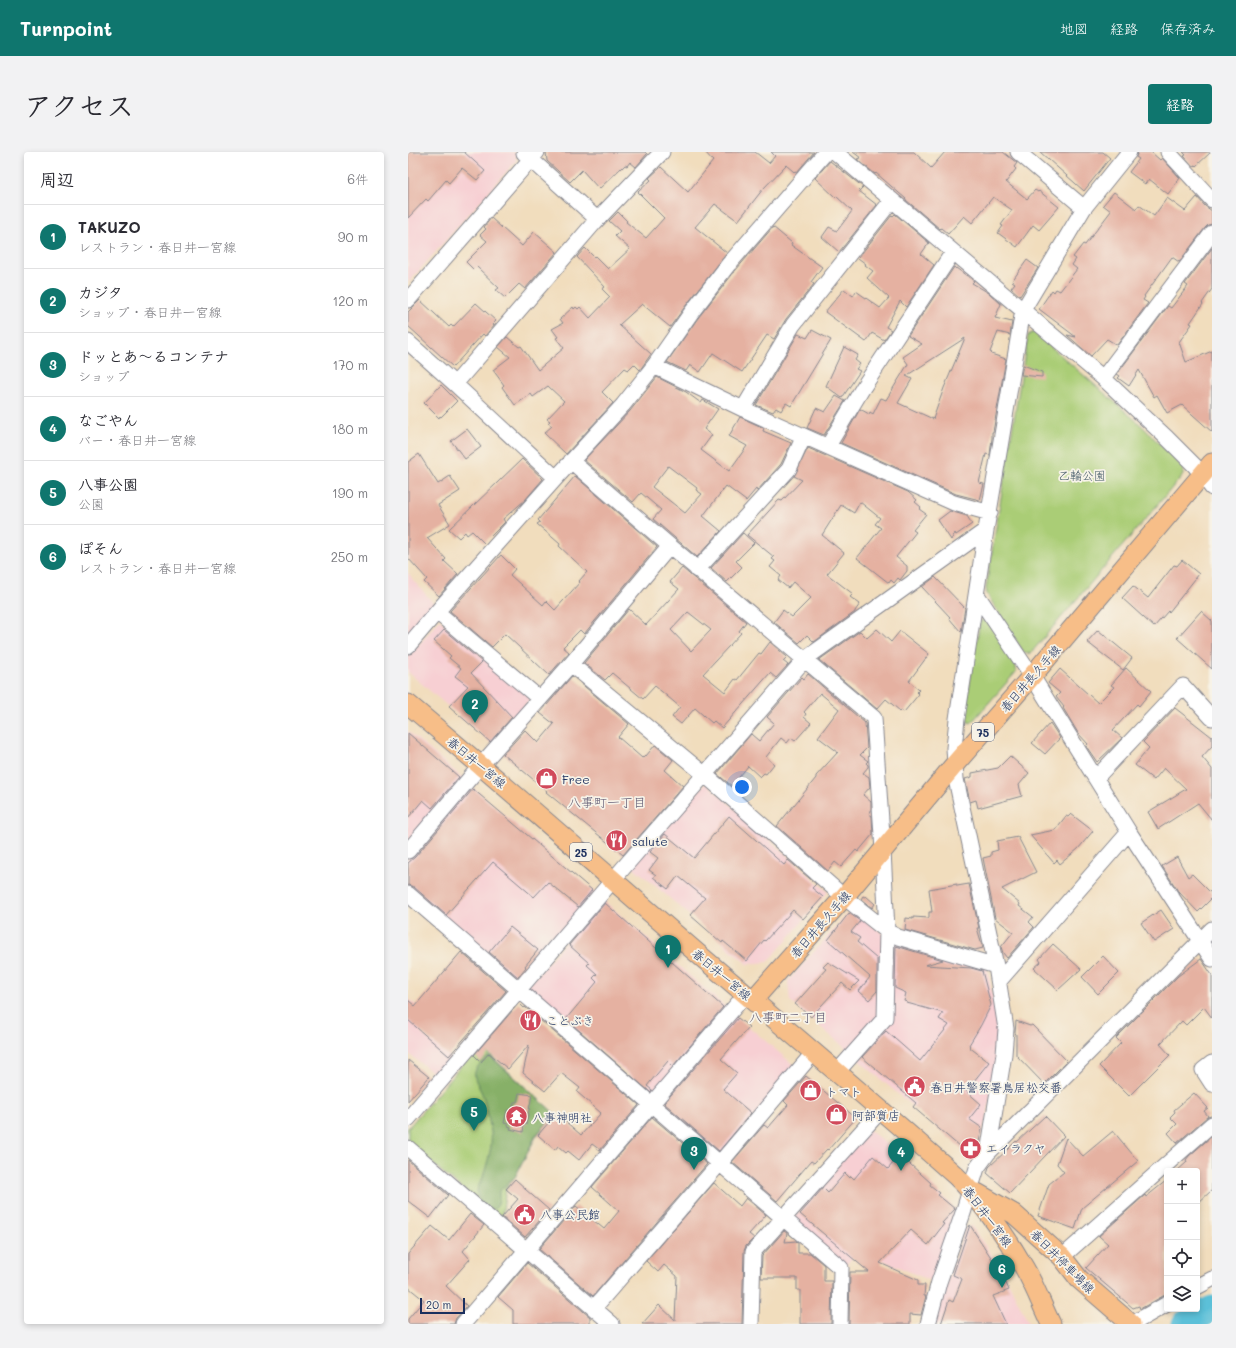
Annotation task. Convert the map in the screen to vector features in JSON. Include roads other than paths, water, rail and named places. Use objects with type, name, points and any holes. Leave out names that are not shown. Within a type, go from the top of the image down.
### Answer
[{"type":"main road","name":"春日井長久手線","points":[[749,997],[844,897],[955,764],[1209,475]]},
{"type":"main road","name":"春日井一宮線","points":[[408,704],[481,765],[916,1140],[970,1190],[1004,1235],[1025,1270],[1051,1324]]},
{"type":"main road","name":"春日井停車場線","points":[[970,1190],[1014,1214],[1062,1257],[1079,1279],[1132,1324]]},
{"type":"street","points":[[455,384],[597,219],[662,152]]},
{"type":"street","points":[[408,646],[622,405],[654,366],[691,312],[728,265],[826,152]]},
{"type":"street","points":[[835,152],[1103,378],[1195,466],[1209,475]]},
{"type":"street","points":[[1018,152],[1084,208]]},
{"type":"street","points":[[988,1153],[1004,1054],[1006,1030],[999,981],[956,779],[954,748],[956,726],[986,530],[1023,310],[1084,208],[1129,152]]},
{"type":"street","points":[[1168,152],[1212,200]]},
{"type":"street","points":[[408,300],[530,154],[597,219]]},
{"type":"street","points":[[743,409],[793,325],[892,200]]},
{"type":"street","points":[[1103,378],[1212,233]]},
{"type":"street","points":[[828,446],[864,386],[953,252]]},
{"type":"street","points":[[408,342],[556,478]]},
{"type":"street","points":[[654,366],[743,409],[954,503],[990,513]]},
{"type":"street","points":[[697,570],[789,469],[804,436]]},
{"type":"street","points":[[571,462],[874,718],[887,931],[885,1018],[837,1072]]},
{"type":"street","points":[[408,1119],[704,774],[805,660],[986,530]]},
{"type":"street","points":[[408,851],[481,765],[571,664],[670,546]]},
{"type":"street","points":[[977,595],[1032,676],[1128,832],[1212,960]]},
{"type":"street","points":[[438,612],[540,698]]},
{"type":"street","points":[[571,664],[704,774],[844,897],[887,931],[898,937],[996,966]]},
{"type":"street","points":[[1096,778],[1183,686],[1212,718]]},
{"type":"street","points":[[999,981],[1128,832]]},
{"type":"street","points":[[408,894],[841,1268],[840,1324]]},
{"type":"street","points":[[928,1324],[939,1282],[977,1168],[988,1153],[1212,929]]},
{"type":"street","points":[[463,1324],[652,1104],[749,997]]},
{"type":"street","points":[[594,1308],[814,1052]]},
{"type":"street","points":[[1208,1067],[1212,1084]]},
{"type":"street","points":[[751,1324],[753,1252],[881,1110]]},
{"type":"street","points":[[1062,1257],[1212,1124]]},
{"type":"street","points":[[408,1148],[612,1324]]},
{"type":"street","points":[[1200,1286],[1212,1279]]},
{"type":"street","points":[[1132,1324],[1164,1306]]},
{"type":"waterway","points":[[1185,1324],[1212,1309]]},
{"type":"place","name":"カジタ","points":[[475,723]]},
{"type":"place","name":"Free","points":[[546,779]]},
{"type":"place","name":"salute","points":[[616,841]]},
{"type":"place","name":"TAKUZO","points":[[668,968]]},
{"type":"place","name":"ことぶき","points":[[531,1020]]},
{"type":"place","name":"春日井警察署鳥居松交番","points":[[915,1087]]},
{"type":"place","name":"トマト","points":[[810,1091]]},
{"type":"place","name":"阿部質店","points":[[837,1115]]},
{"type":"place","name":"八事神明社","points":[[517,1117]]},
{"type":"place","name":"八事公園","points":[[474,1131]]},
{"type":"place","name":"エイラクヤ","points":[[970,1148]]},
{"type":"place","name":"ドッとあ〜るコンテナ","points":[[694,1170]]},
{"type":"place","name":"なごやん","points":[[901,1171]]},
{"type":"place","name":"八事公民館","points":[[524,1214]]},
{"type":"place","name":"ぽそん","points":[[1002,1288]]},
{"type":"district","name":"八事町一丁目","points":[[607,801]]},
{"type":"district","name":"八事町二丁目","points":[[788,1016]]},
{"type":"park label","name":"乙輪公園","points":[[1082,475]]}]
